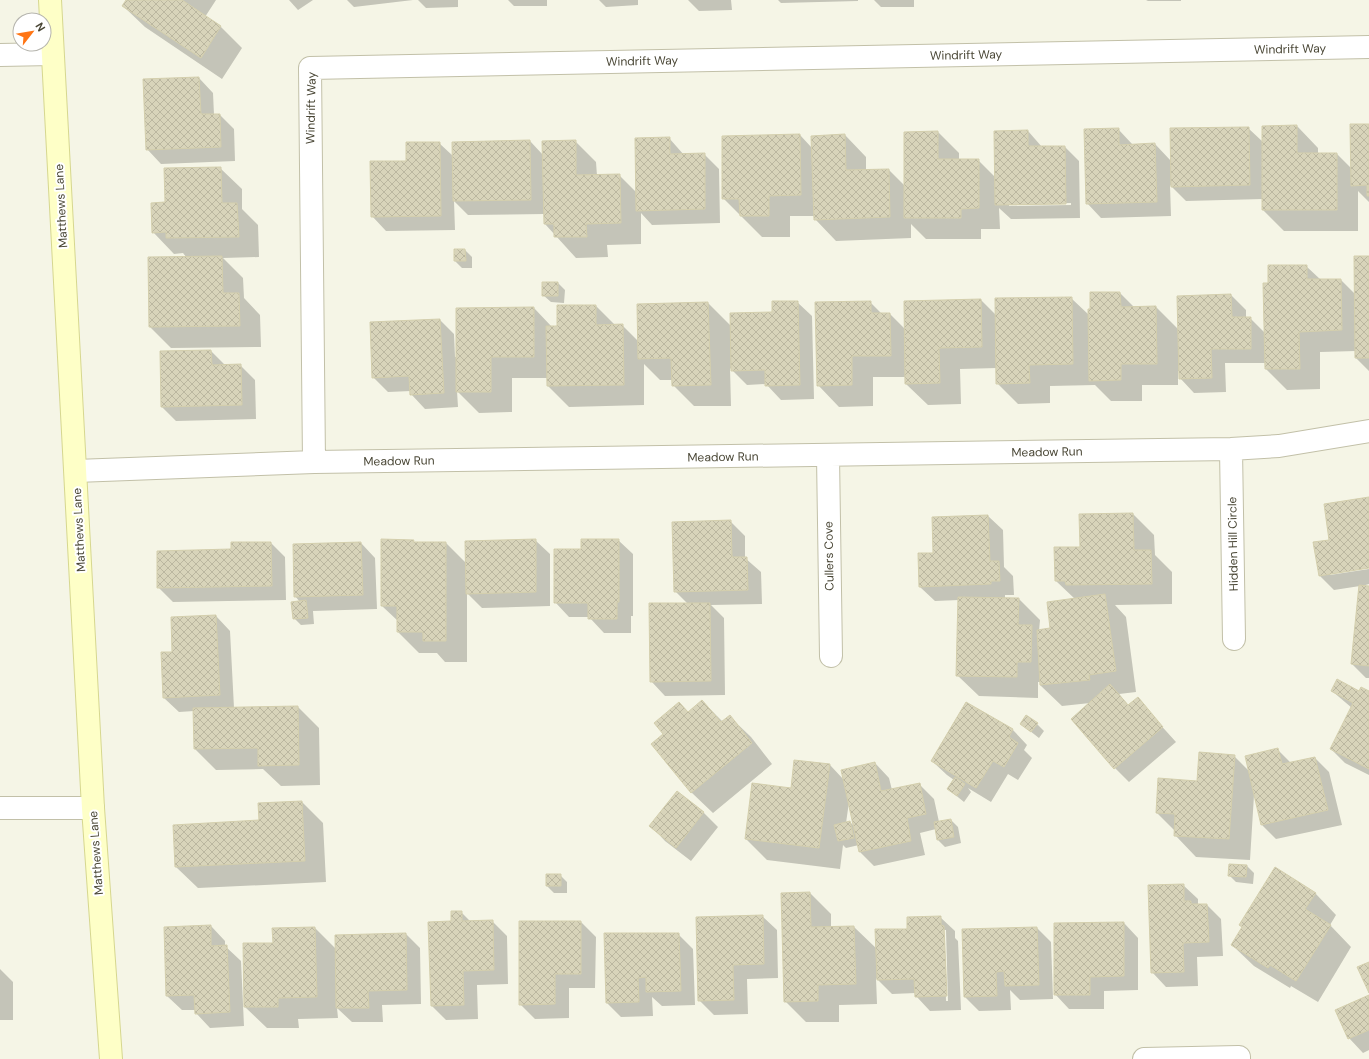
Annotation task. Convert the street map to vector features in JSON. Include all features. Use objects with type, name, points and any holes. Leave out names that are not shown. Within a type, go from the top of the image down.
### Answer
[{"type":"street","name":"Matthews Lane","points":[[50,0],[93,808],[111,1059]]},
{"type":"street","name":"Windrift Way","points":[[314,462],[310,68],[1369,48]]},
{"type":"street","points":[[0,55],[52,54]]},
{"type":"street","name":"Meadow Run","points":[[76,471],[314,462],[828,456],[1231,449],[1279,446],[1369,431]]},
{"type":"street","name":"Hidden Hill Circle","points":[[1231,449],[1234,639]]},
{"type":"street","name":"Cullers Cove","points":[[828,456],[831,656]]},
{"type":"street","points":[[0,808],[93,808]]},
{"type":"street","points":[[1144,1059],[1239,1057],[1240,1059]]},
{"type":"building","points":[[126,0],[182,0],[221,26],[201,58],[122,6]]},
{"type":"building","points":[[199,77],[201,114],[220,114],[221,147],[146,150],[143,79]]},
{"type":"building","points":[[1350,124],[1369,124],[1369,196],[1367,196],[1367,185],[1351,186]]},
{"type":"building","points":[[1297,125],[1297,153],[1337,153],[1337,210],[1262,210],[1262,126]]},
{"type":"building","points":[[1249,127],[1250,185],[1171,187],[1170,128]]},
{"type":"building","points":[[1119,128],[1119,145],[1155,143],[1157,202],[1086,204],[1084,129]]},
{"type":"building","points":[[1028,130],[1028,146],[1065,146],[1066,204],[995,205],[994,131]]},
{"type":"building","points":[[938,131],[938,159],[979,159],[979,208],[961,209],[961,218],[904,218],[904,132]]},
{"type":"building","points":[[800,134],[801,195],[769,196],[769,216],[740,216],[739,199],[722,199],[722,136]]},
{"type":"building","points":[[845,134],[846,170],[889,169],[890,217],[814,220],[811,136]]},
{"type":"building","points":[[670,137],[670,154],[705,153],[705,209],[636,211],[635,138]]},
{"type":"building","points":[[530,140],[531,200],[453,201],[452,142]]},
{"type":"building","points":[[576,140],[576,175],[620,174],[621,223],[586,224],[587,237],[554,237],[554,224],[544,224],[542,141]]},
{"type":"building","points":[[406,142],[440,142],[441,216],[371,217],[370,161],[406,161]]},
{"type":"building","points":[[221,167],[222,203],[237,203],[239,237],[166,238],[166,232],[152,233],[151,203],[165,202],[164,168]]},
{"type":"building","points":[[454,249],[465,249],[466,261],[454,261]]},
{"type":"building","points":[[222,256],[223,293],[239,293],[240,326],[149,327],[148,257]]},
{"type":"building","points":[[1354,256],[1369,256],[1369,358],[1355,358]]},
{"type":"building","points":[[1268,265],[1307,265],[1307,279],[1341,279],[1342,330],[1299,332],[1300,369],[1265,369],[1263,283],[1268,283]]},
{"type":"building","points":[[542,282],[558,282],[558,296],[542,296]]},
{"type":"building","points":[[1090,292],[1120,292],[1121,307],[1156,306],[1157,364],[1121,364],[1121,380],[1089,381],[1088,309],[1090,309]]},
{"type":"building","points":[[1231,294],[1232,317],[1251,317],[1251,349],[1211,349],[1212,378],[1179,379],[1177,296]]},
{"type":"building","points":[[1072,297],[1073,364],[1029,365],[1030,383],[996,384],[995,298]]},
{"type":"building","points":[[981,299],[982,347],[939,348],[940,383],[905,384],[904,301]]},
{"type":"building","points":[[772,301],[798,301],[800,385],[765,386],[765,370],[731,371],[730,313],[772,312]]},
{"type":"building","points":[[871,301],[871,313],[890,313],[891,356],[852,356],[852,385],[817,386],[815,302]]},
{"type":"building","points":[[708,302],[711,385],[672,386],[671,358],[638,359],[637,304]]},
{"type":"building","points":[[557,305],[596,305],[596,325],[623,324],[624,385],[547,386],[546,326],[557,326]]},
{"type":"building","points":[[534,307],[534,357],[491,357],[491,392],[456,392],[456,308]]},
{"type":"building","points":[[440,319],[444,393],[410,395],[409,376],[372,378],[370,322]]},
{"type":"building","points":[[211,350],[212,365],[241,364],[242,405],[161,407],[160,351]]},
{"type":"building","points":[[1369,497],[1369,568],[1319,576],[1313,542],[1329,540],[1324,504]]},
{"type":"building","points":[[1133,513],[1134,550],[1151,550],[1152,584],[1066,585],[1065,581],[1055,581],[1054,547],[1080,547],[1079,514]]},
{"type":"building","points":[[988,515],[990,561],[999,561],[1000,581],[991,581],[991,584],[919,587],[918,553],[933,553],[932,517]]},
{"type":"building","points":[[731,520],[732,557],[747,557],[748,590],[674,592],[672,522]]},
{"type":"building","points":[[381,539],[414,540],[413,542],[446,542],[446,641],[423,641],[423,632],[397,632],[397,606],[381,606]]},
{"type":"building","points":[[536,539],[536,592],[466,594],[465,541]]},
{"type":"building","points":[[581,539],[619,539],[619,602],[617,602],[617,619],[588,619],[588,603],[554,603],[554,549],[581,549]]},
{"type":"building","points":[[231,542],[271,542],[272,586],[157,588],[157,551],[231,549]]},
{"type":"building","points":[[361,542],[363,595],[294,597],[293,544]]},
{"type":"building","points":[[1359,585],[1369,586],[1369,666],[1351,664]]},
{"type":"building","points":[[1105,594],[1116,671],[1089,675],[1090,680],[1040,685],[1037,630],[1050,628],[1047,602]]},
{"type":"building","points":[[958,597],[1019,598],[1018,625],[1032,625],[1031,662],[1017,662],[1017,677],[956,676]]},
{"type":"building","points":[[306,600],[308,618],[293,619],[291,602]]},
{"type":"building","points":[[649,603],[710,603],[711,681],[650,682]]},
{"type":"building","points":[[216,615],[220,695],[163,698],[161,652],[172,652],[171,617]]},
{"type":"building","points":[[1337,679],[1359,691],[1361,687],[1369,691],[1369,769],[1330,749],[1353,703],[1331,691]]},
{"type":"building","points":[[1110,684],[1128,705],[1138,697],[1163,727],[1114,769],[1071,719]]},
{"type":"building","points":[[702,700],[721,722],[730,715],[752,743],[691,793],[651,744],[663,734],[654,723],[679,702],[688,712]]},
{"type":"building","points":[[966,702],[1013,729],[1009,737],[1018,743],[1004,767],[993,761],[976,788],[931,761]]},
{"type":"building","points":[[298,706],[299,765],[258,766],[258,748],[194,749],[193,708]]},
{"type":"building","points":[[1026,715],[1038,723],[1031,732],[1020,724]]},
{"type":"building","points":[[1278,748],[1282,764],[1315,757],[1328,810],[1261,825],[1245,756]]},
{"type":"building","points":[[1199,752],[1235,755],[1229,839],[1174,836],[1175,814],[1156,813],[1158,778],[1197,781]]},
{"type":"building","points":[[794,760],[830,764],[819,848],[745,839],[752,783],[791,788]]},
{"type":"building","points":[[875,762],[881,791],[920,783],[926,814],[907,818],[911,841],[859,852],[841,770]]},
{"type":"building","points":[[955,777],[965,784],[957,796],[947,789]]},
{"type":"building","points":[[677,791],[704,812],[676,848],[649,826]]},
{"type":"building","points":[[302,801],[305,861],[175,867],[173,825],[259,820],[258,803]]},
{"type":"building","points":[[951,819],[954,837],[937,840],[934,822]]},
{"type":"building","points":[[850,821],[854,838],[838,841],[834,825]]},
{"type":"building","points":[[1229,864],[1247,865],[1246,877],[1228,876]]},
{"type":"building","points":[[1275,867],[1316,893],[1305,909],[1331,925],[1296,981],[1270,965],[1268,968],[1231,945],[1242,927],[1239,925]]},
{"type":"building","points":[[546,874],[561,874],[561,886],[546,886]]},
{"type":"building","points":[[1184,884],[1184,901],[1191,901],[1191,904],[1207,904],[1209,942],[1183,943],[1184,972],[1151,973],[1148,885]]},
{"type":"building","points":[[810,892],[811,927],[854,926],[856,984],[818,985],[818,1001],[784,1002],[781,893]]},
{"type":"building","points":[[451,911],[462,911],[462,921],[493,920],[494,970],[463,971],[464,1005],[431,1006],[428,922],[451,921]]},
{"type":"building","points":[[763,915],[764,964],[733,965],[734,1000],[698,1001],[696,917]]},
{"type":"building","points":[[941,916],[941,925],[944,926],[947,996],[915,997],[914,979],[877,980],[875,929],[907,929],[907,917]]},
{"type":"building","points":[[519,921],[581,921],[581,974],[555,974],[555,1004],[519,1005]]},
{"type":"building","points":[[1124,922],[1124,976],[1090,977],[1090,995],[1054,995],[1054,923]]},
{"type":"building","points":[[211,925],[211,946],[227,945],[230,1012],[195,1014],[194,995],[166,996],[164,927]]},
{"type":"building","points":[[315,927],[317,997],[278,998],[278,1007],[244,1007],[243,943],[273,943],[272,928]]},
{"type":"building","points":[[1037,927],[1039,985],[1005,986],[1004,971],[996,972],[997,996],[964,997],[962,929]]},
{"type":"building","points":[[406,933],[407,990],[368,991],[369,1008],[336,1008],[335,935]]},
{"type":"building","points":[[604,933],[679,933],[681,991],[646,992],[646,977],[638,978],[639,1002],[606,1003]]},
{"type":"building","points":[[1369,962],[1369,993],[1357,967]]},
{"type":"building","points":[[1369,995],[1369,1030],[1348,1039],[1335,1010]]}]
